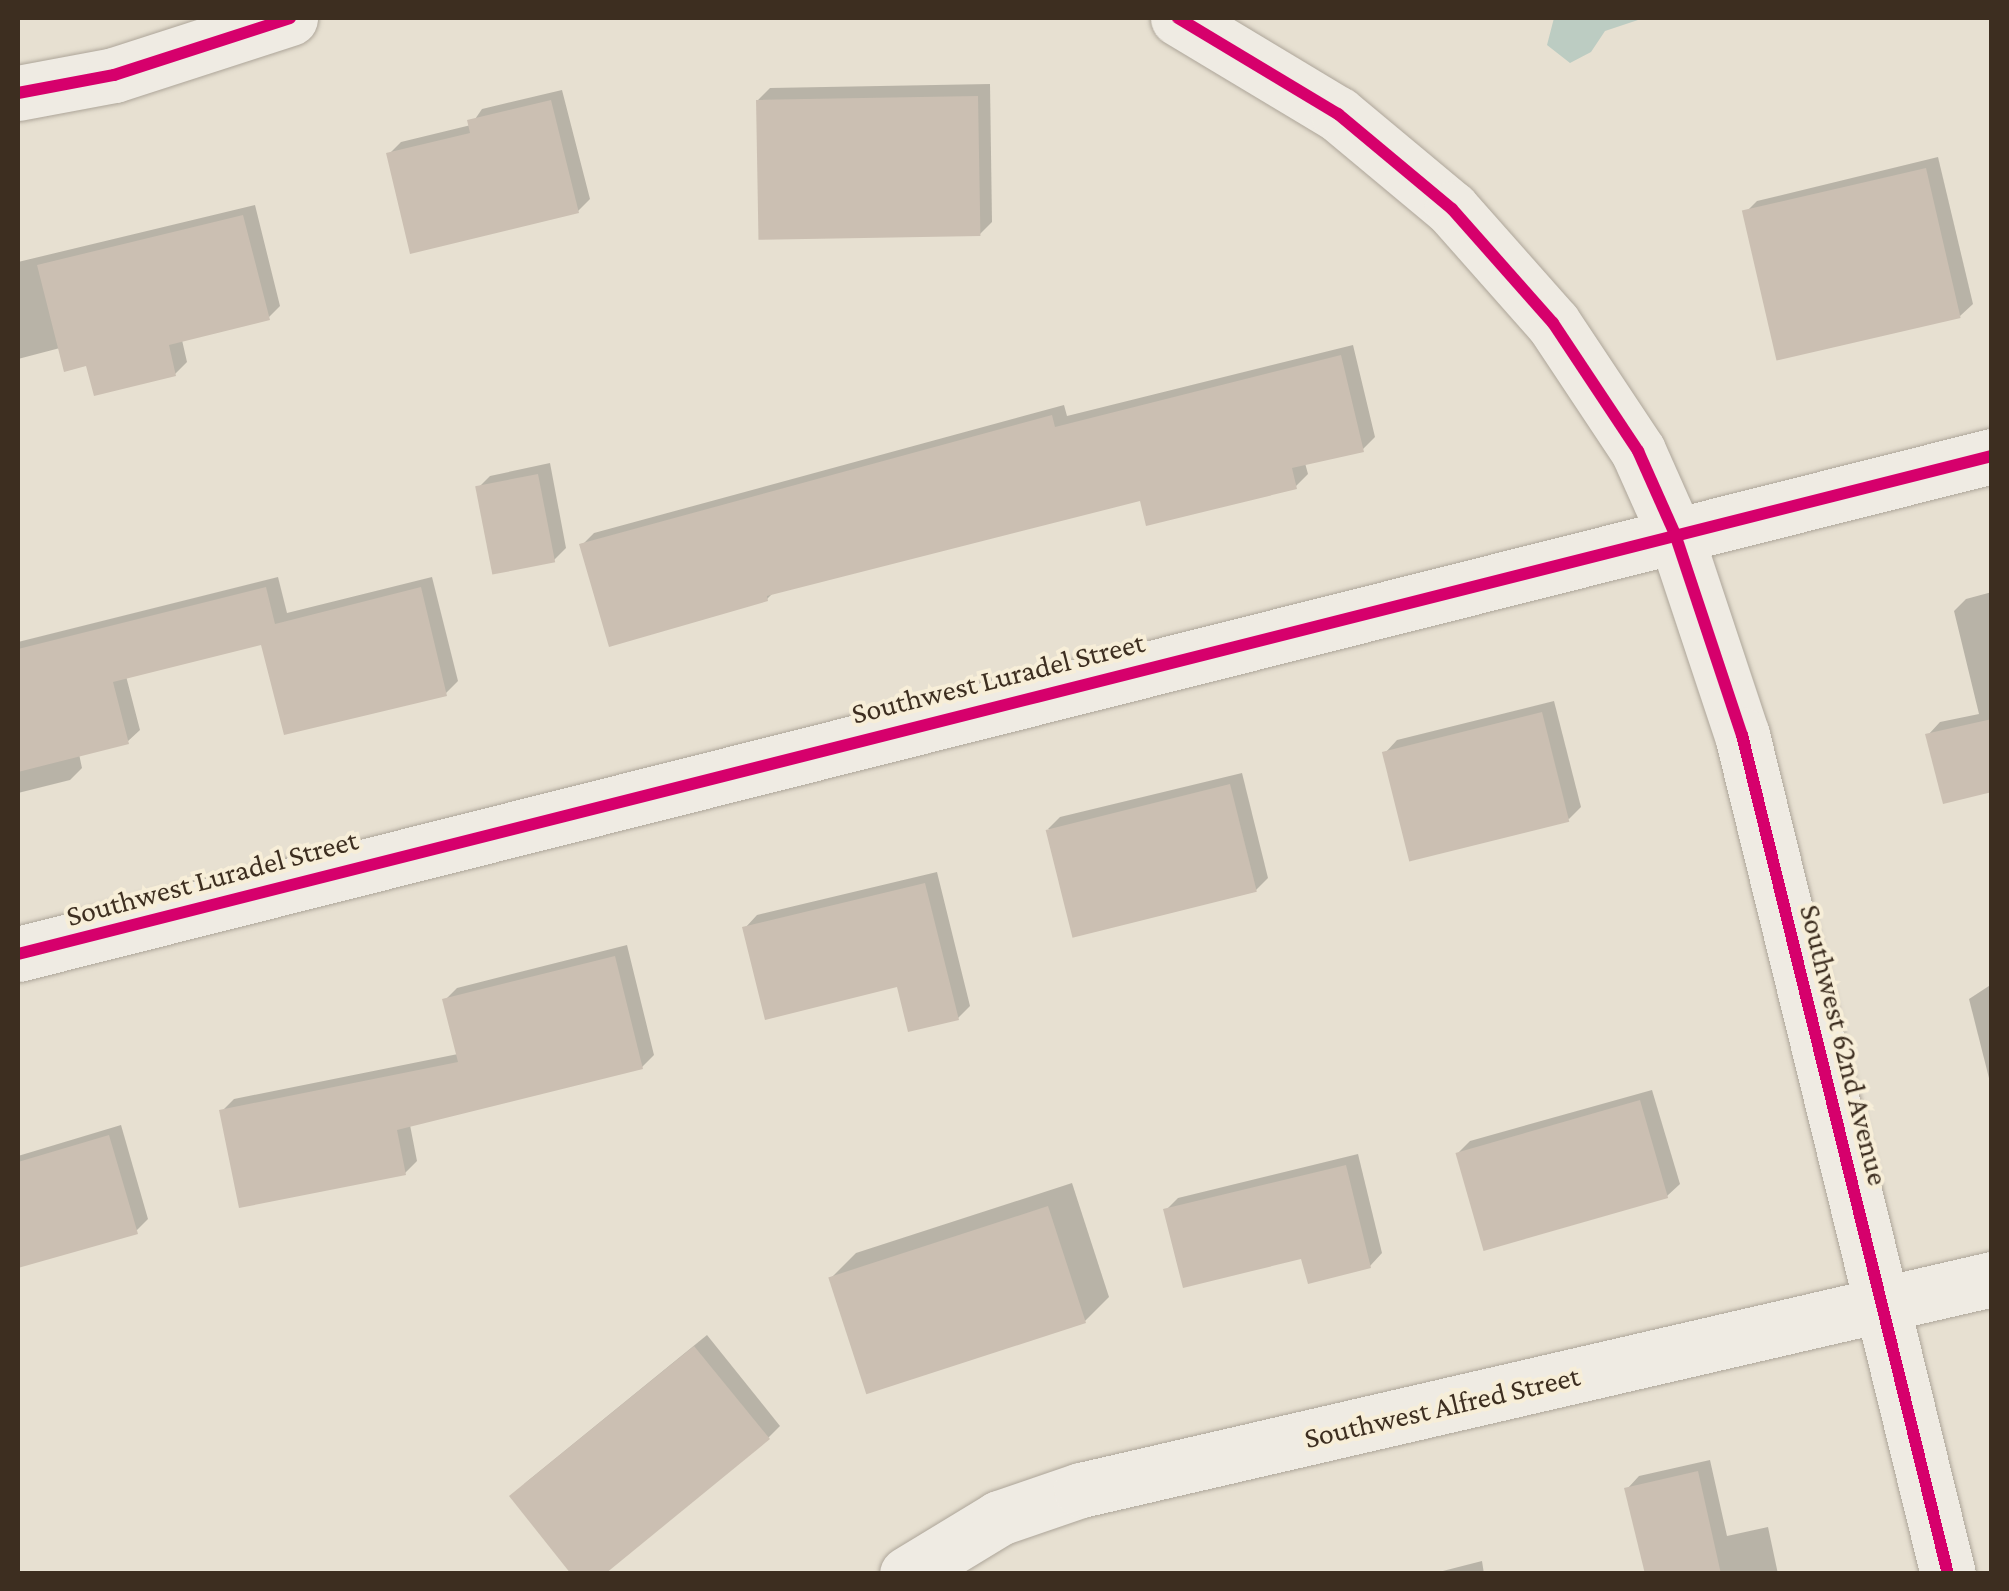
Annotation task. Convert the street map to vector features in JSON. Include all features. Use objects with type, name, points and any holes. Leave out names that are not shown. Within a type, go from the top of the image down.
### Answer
[{"type":"street","points":[[18,93],[114,75],[290,18]]},
{"type":"street","name":"Southwest 62nd Avenue","points":[[1178,18],[1338,114],[1394,156],[1493,252],[1590,374],[1638,450],[1675,534],[1742,735],[1948,1574]]},
{"type":"street","name":"Southwest Luradel Street","points":[[18,954],[1992,456]]},
{"type":"street","name":"Southwest Alfred Street","points":[[907,1574],[1000,1518],[1081,1490],[1992,1279]]},
{"type":"shaded area","points":[[1554,18],[1644,18],[1605,31],[1591,52],[1570,63],[1547,45]]},
{"type":"building","points":[[978,96],[980,236],[758,240],[756,100]]},
{"type":"building","points":[[551,100],[579,213],[410,254],[386,153],[470,133],[467,120]]},
{"type":"building","points":[[1926,168],[1961,318],[1776,361],[1742,211]]},
{"type":"building","points":[[243,215],[270,320],[169,345],[176,376],[94,396],[86,366],[64,372],[37,265]]},
{"type":"building","points":[[1341,355],[1364,452],[1292,468],[1297,489],[1146,526],[1140,501],[767,596],[768,601],[609,647],[579,544],[1052,415],[1055,427]]},
{"type":"building","points":[[538,474],[555,562],[492,575],[475,486]]},
{"type":"building","points":[[266,587],[275,624],[421,587],[447,696],[284,735],[261,645],[113,682],[129,744],[18,772],[18,649]]},
{"type":"building","points":[[1542,712],[1569,822],[1409,862],[1382,752]]},
{"type":"building","points":[[1992,719],[1992,792],[1943,804],[1925,734]]},
{"type":"building","points":[[1230,784],[1257,892],[1072,938],[1046,830]]},
{"type":"building","points":[[925,883],[959,1020],[908,1032],[897,987],[765,1020],[742,927]]},
{"type":"building","points":[[615,956],[643,1069],[397,1130],[406,1175],[239,1208],[219,1110],[458,1062],[442,999]]},
{"type":"building","points":[[1640,1100],[1668,1198],[1484,1251],[1455,1153]]},
{"type":"building","points":[[109,1135],[138,1234],[18,1268],[18,1162]]},
{"type":"building","points":[[1346,1165],[1371,1268],[1308,1284],[1301,1259],[1183,1288],[1163,1209]]},
{"type":"building","points":[[1048,1206],[1086,1323],[866,1394],[828,1277]]},
{"type":"building","points":[[694,1346],[770,1439],[605,1574],[571,1574],[509,1496]]},
{"type":"building","points":[[1698,1471],[1721,1574],[1645,1574],[1624,1488]]},
{"type":"cycle path","points":[[18,93],[114,75],[290,18]]},
{"type":"cycle path","points":[[1178,18],[1338,114],[1452,209],[1553,323],[1638,451],[1675,534],[1742,735],[1948,1574]]},
{"type":"cycle path","points":[[18,954],[1992,456]]}]
